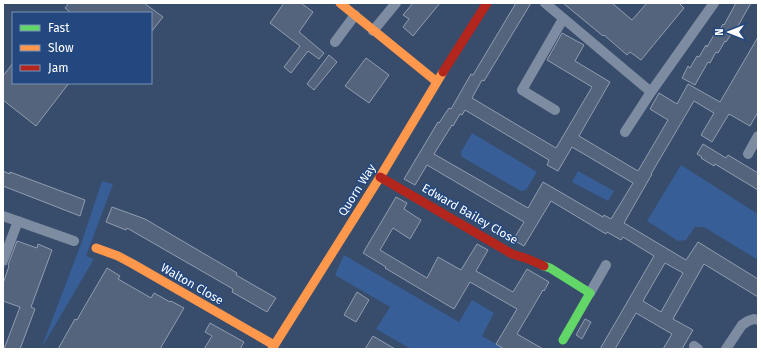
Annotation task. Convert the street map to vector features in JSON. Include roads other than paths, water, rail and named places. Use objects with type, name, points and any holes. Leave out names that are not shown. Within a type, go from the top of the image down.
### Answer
[{"type":"street","points":[[340,3],[438,82]]},
{"type":"street","points":[[373,31],[396,3]]},
{"type":"street","name":"Quorn Way","points":[[273,347],[487,3]]},
{"type":"street","points":[[545,3],[650,92]]},
{"type":"street","points":[[625,132],[650,92],[714,3]]},
{"type":"street","points":[[335,42],[355,15]]},
{"type":"street","points":[[555,110],[522,90],[563,19]]},
{"type":"street","points":[[748,154],[758,136]]},
{"type":"street","name":"Edward Bailey Close","points":[[380,177],[512,254],[550,268],[590,293]]},
{"type":"street","points":[[3,216],[74,241]]},
{"type":"street","points":[[3,261],[18,221]]},
{"type":"street","name":"Walton Close","points":[[96,248],[118,256],[205,304],[273,347]]},
{"type":"street","points":[[563,340],[606,265]]},
{"type":"street","points":[[726,349],[742,325],[754,319],[758,320]]}]
